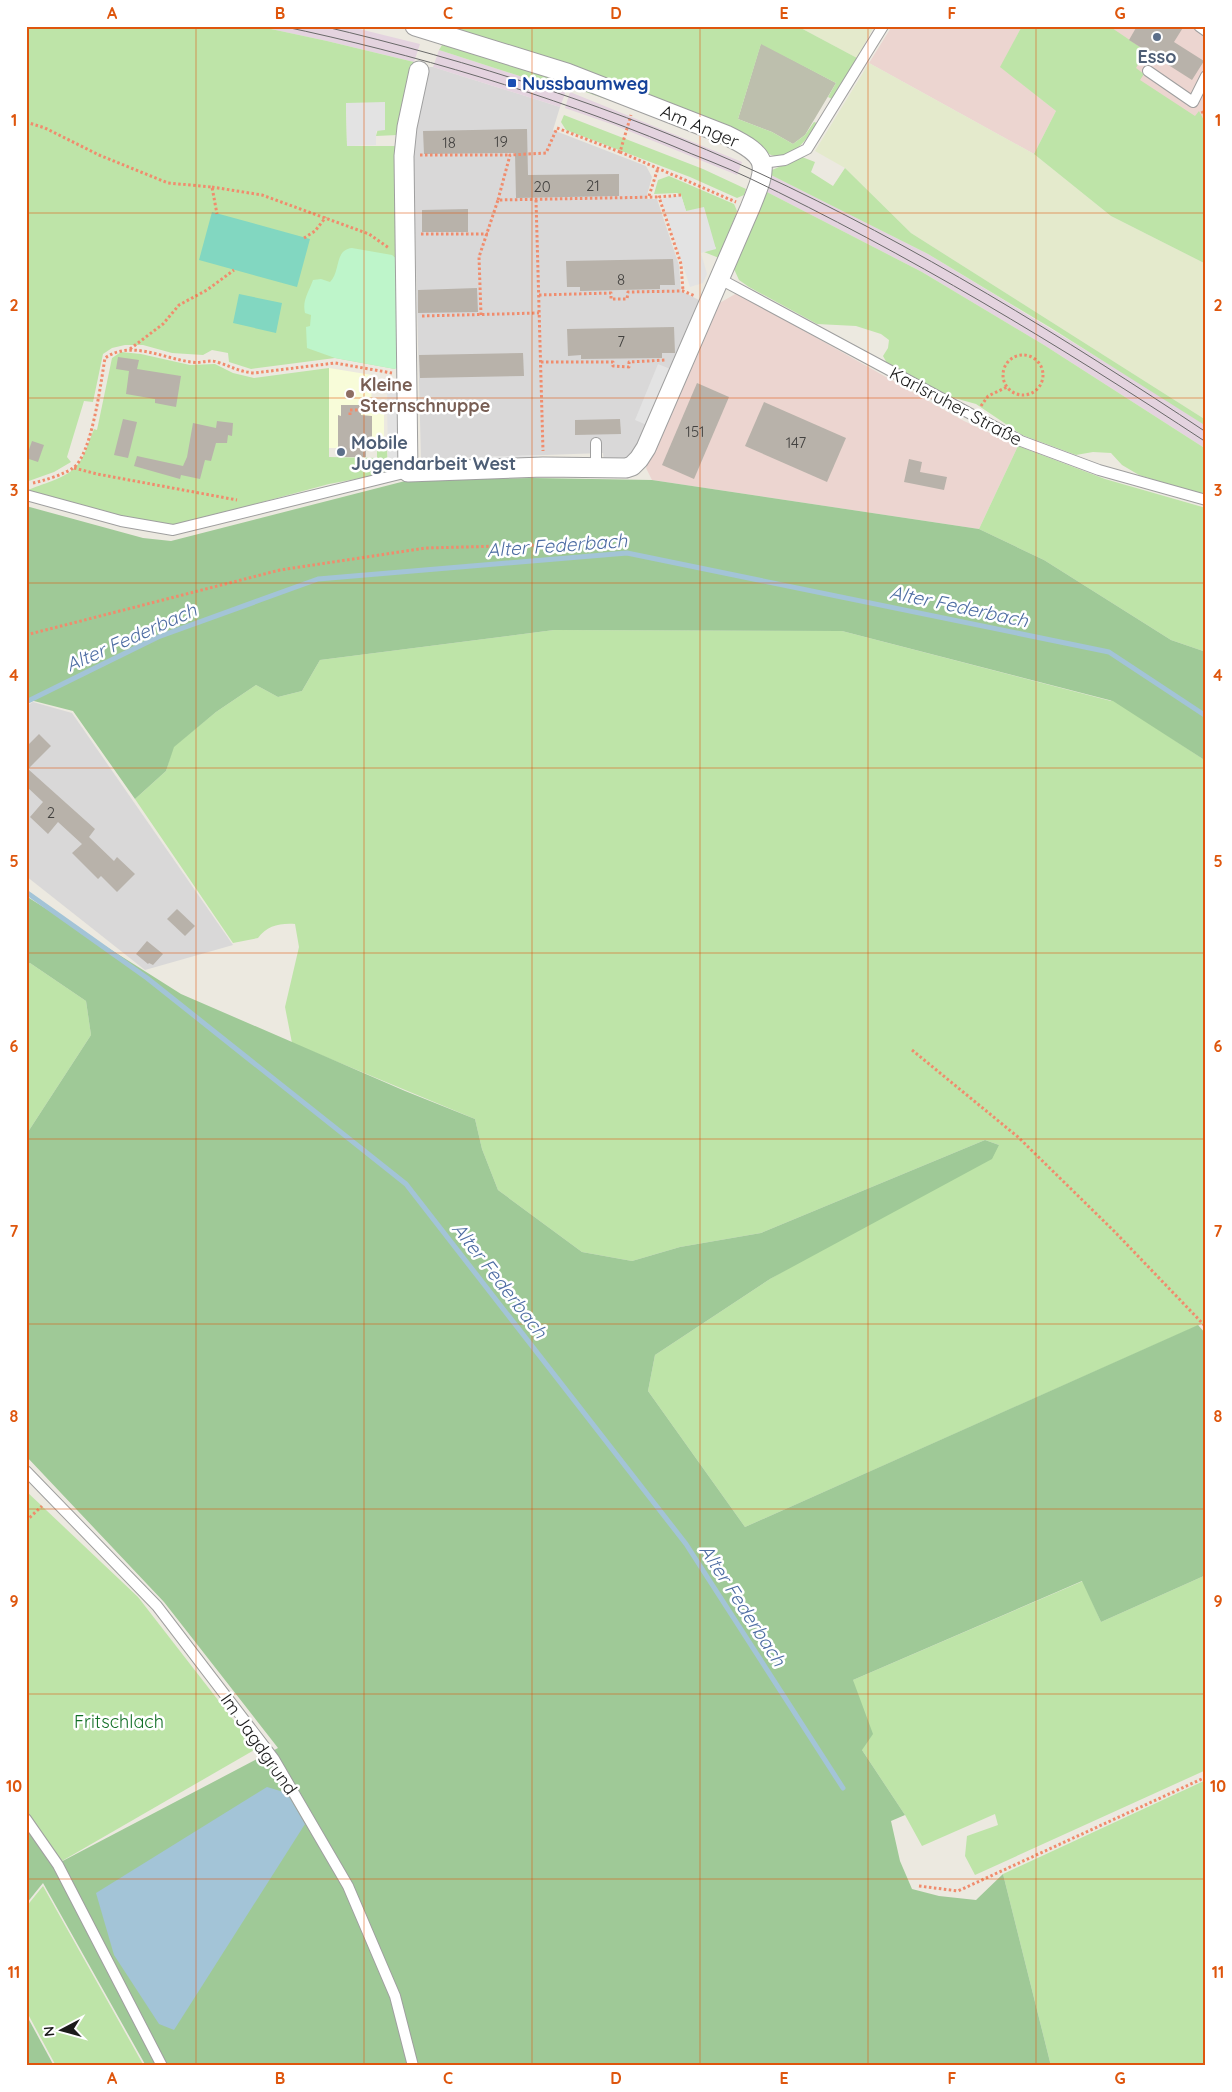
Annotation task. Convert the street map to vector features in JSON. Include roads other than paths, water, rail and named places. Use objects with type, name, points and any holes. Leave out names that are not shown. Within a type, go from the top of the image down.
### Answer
[{"type":"street","name":"Am Anger","points":[[415,26],[446,30],[567,73],[697,123],[747,146],[756,152],[762,162]]},
{"type":"street","points":[[419,71],[407,127],[404,156],[408,472],[543,467],[626,468],[632,466],[639,459],[720,279],[763,175],[762,162]]},
{"type":"lane","points":[[762,162],[785,160],[807,149],[884,26]]},
{"type":"lane","points":[[1199,26],[1206,31]]},
{"type":"lane","points":[[1148,71],[1193,102],[1206,76]]},
{"type":"lane","name":"Karlsruher Straße","points":[[720,279],[1021,441],[1099,470],[1206,500]]},
{"type":"lane","points":[[596,443],[596,467]]},
{"type":"lane","points":[[26,495],[121,521],[172,530],[264,509],[408,472]]},
{"type":"lane","name":"Im Jagdgrund","points":[[26,1471],[157,1606],[274,1759],[348,1886],[394,1996],[413,2066]]},
{"type":"lane","points":[[26,1819],[58,1865],[162,2066]]},
{"type":"water","points":[[267,1787],[287,1793],[305,1824],[174,2030],[159,2024],[114,1955],[96,1893]]},
{"type":"waterway","name":"Alter Federbach","points":[[26,702],[158,637],[318,579],[627,553],[1109,652],[1206,716]]},
{"type":"waterway","name":"Alter Federbach","points":[[26,892],[147,978],[406,1184],[686,1544],[843,1788]]},
{"type":"tram line","points":[[281,26],[381,49],[480,77],[577,109],[740,174],[808,207],[925,269],[1039,336],[1206,442]]},
{"type":"tram line","points":[[322,26],[434,55],[545,89],[653,128],[759,173],[875,230],[987,294],[1043,327],[1206,432]]},
{"type":"place","name":"Esso","points":[[1157,37]]},
{"type":"place","name":"Nussbaumweg","points":[[512,83]]},
{"type":"place","name":"Kleine Sternschnuppe","points":[[350,394]]},
{"type":"place","name":"Mobile Jugendarbeit West","points":[[341,452]]},
{"type":"park label","name":"Fritschlach","points":[[119,1721]]}]
